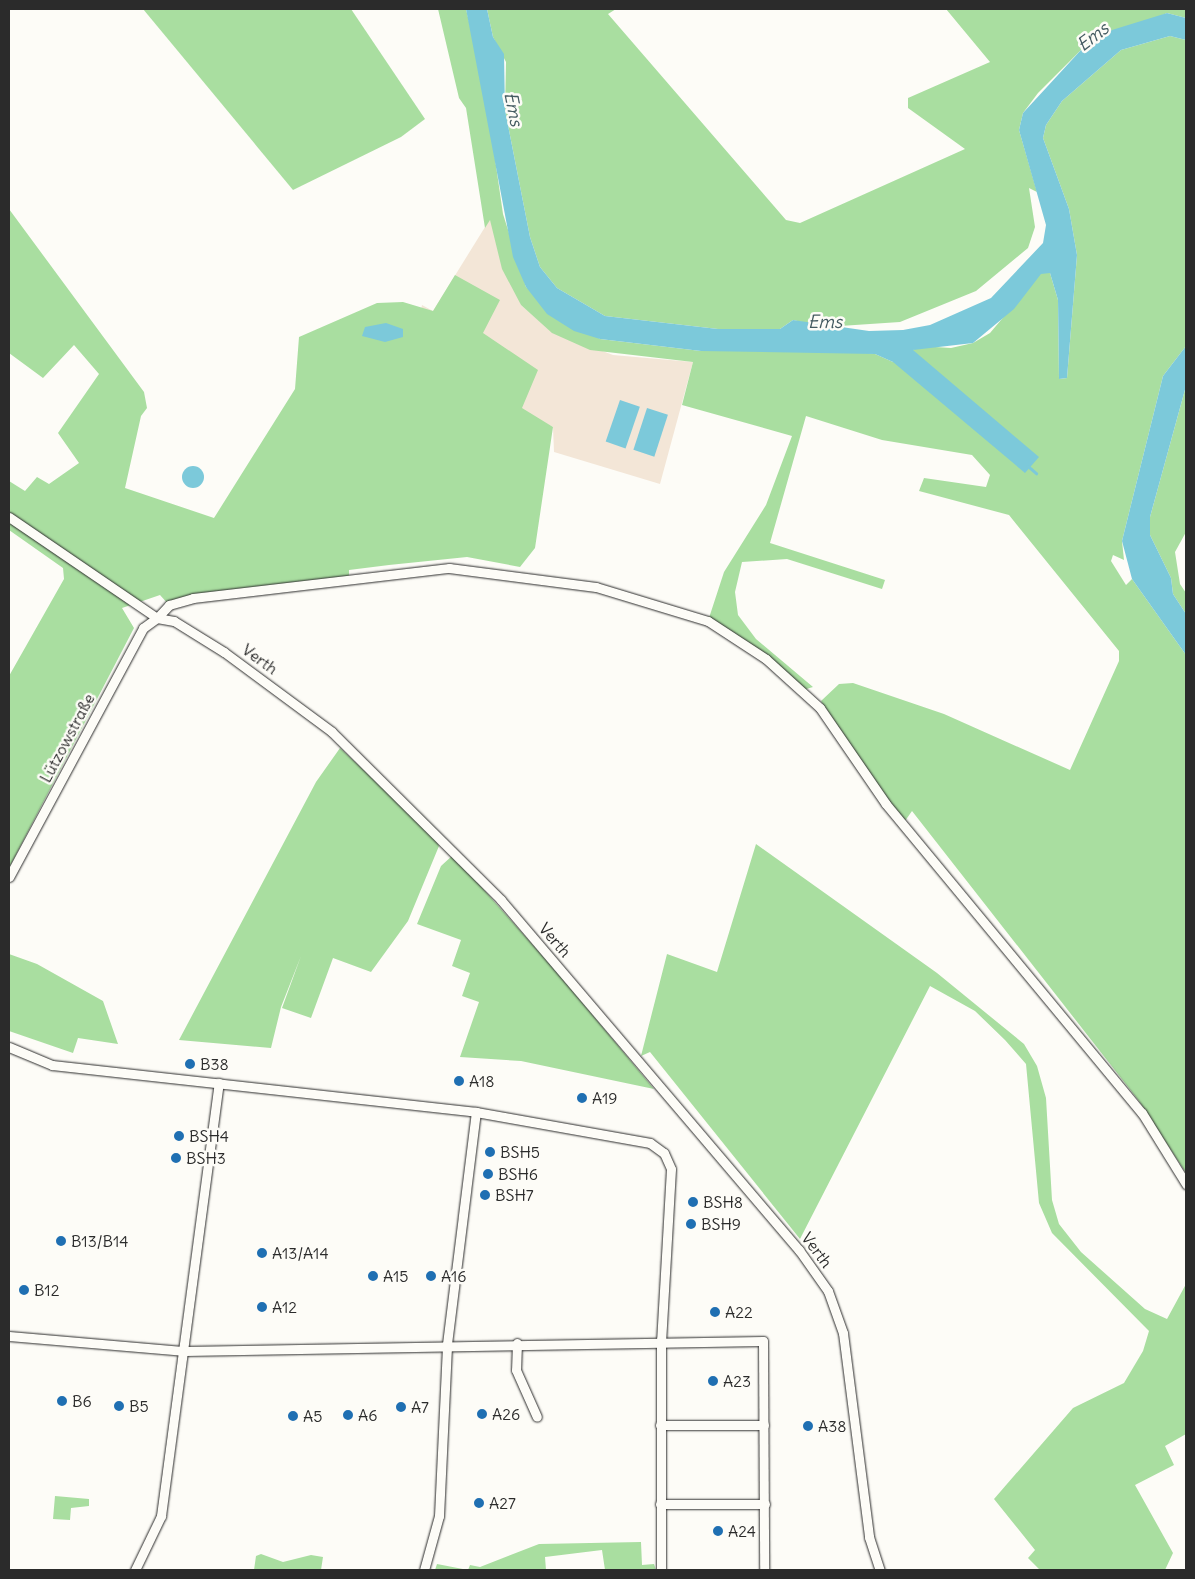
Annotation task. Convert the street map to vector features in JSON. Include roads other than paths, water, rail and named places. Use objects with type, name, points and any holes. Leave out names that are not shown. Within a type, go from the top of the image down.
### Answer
[{"type":"street","name":"Verth","points":[[9,517],[157,618],[192,632],[308,712],[436,832],[501,900],[810,1263],[828,1291],[846,1346],[869,1537],[880,1570]]},
{"type":"street","name":"Lützowstraße","points":[[9,877],[143,628],[157,618],[169,605],[193,598],[449,568],[596,587],[708,621],[766,659],[820,708],[886,804],[1142,1113],[1186,1184]]},
{"type":"street","points":[[9,1047],[52,1065],[476,1112],[650,1143],[664,1153],[671,1169],[661,1340],[661,1570]]},
{"type":"street","points":[[135,1570],[161,1516],[185,1351],[218,1083]]},
{"type":"street","points":[[424,1570],[438,1516],[447,1344],[476,1112]]},
{"type":"street","points":[[9,1336],[185,1351],[661,1340],[763,1341],[764,1570]]},
{"type":"street","points":[[517,1343],[516,1370],[537,1416]]},
{"type":"street","points":[[660,1425],[764,1425]]},
{"type":"street","points":[[660,1504],[765,1504]]},
{"type":"water","points":[[466,9],[487,9],[493,37],[504,54],[505,110],[530,237],[540,267],[557,288],[605,316],[718,329],[780,329],[793,320],[869,331],[903,330],[930,325],[991,298],[1043,243],[1046,225],[1019,130],[1023,113],[1081,50],[1112,30],[1167,13],[1186,18],[1186,40],[1170,36],[1121,50],[1062,101],[1046,125],[1043,138],[1069,209],[1077,255],[1067,378],[1059,379],[1058,300],[1050,273],[1041,274],[1014,309],[973,343],[913,350],[1039,457],[1025,473],[893,362],[875,354],[701,351],[600,339],[574,331],[547,314],[526,287],[513,257]]},
{"type":"water","points":[[386,323],[403,329],[403,337],[385,342],[362,336],[365,327]]},
{"type":"water","points":[[1186,346],[1186,386],[1150,517],[1150,535],[1171,578],[1173,594],[1186,614],[1186,655],[1132,579],[1122,541],[1163,376]]},
{"type":"water","points":[[620,400],[640,407],[626,448],[606,442]]},
{"type":"water","points":[[647,408],[668,415],[654,457],[633,450]]},
{"type":"water","points":[[193,466],[203,473],[204,477],[197,487],[193,488],[183,481],[182,477],[189,467]]},
{"type":"waterway","points":[[1028,466],[1036,473]]},
{"type":"place","name":"B38","points":[[190,1064]]},
{"type":"place","name":"A18","points":[[459,1081]]},
{"type":"place","name":"A19","points":[[582,1098]]},
{"type":"place","name":"BSH4","points":[[179,1136]]},
{"type":"place","name":"BSH5","points":[[490,1152]]},
{"type":"place","name":"BSH3","points":[[176,1158]]},
{"type":"place","name":"BSH6","points":[[488,1174]]},
{"type":"place","name":"BSH7","points":[[485,1195]]},
{"type":"place","name":"BSH8","points":[[693,1202]]},
{"type":"place","name":"BSH9","points":[[691,1224]]},
{"type":"place","name":"B13/B14","points":[[61,1241]]},
{"type":"place","name":"A13/A14","points":[[262,1253]]},
{"type":"place","name":"A15","points":[[373,1276]]},
{"type":"place","name":"A16","points":[[431,1276]]},
{"type":"place","name":"B12","points":[[24,1290]]},
{"type":"place","name":"A12","points":[[262,1307]]},
{"type":"place","name":"A22","points":[[715,1312]]},
{"type":"place","name":"A23","points":[[713,1381]]},
{"type":"place","name":"B6","points":[[62,1401]]},
{"type":"place","name":"B5","points":[[119,1406]]},
{"type":"place","name":"A7","points":[[401,1407]]},
{"type":"place","name":"A26","points":[[482,1414]]},
{"type":"place","name":"A6","points":[[348,1415]]},
{"type":"place","name":"A5","points":[[293,1416]]},
{"type":"place","name":"A38","points":[[808,1426]]},
{"type":"place","name":"A27","points":[[479,1503]]},
{"type":"place","name":"A24","points":[[718,1531]]},
{"type":"water label","name":"Ems","points":[[1093,37]]},
{"type":"water label","name":"Ems","points":[[513,109]]},
{"type":"water label","name":"Ems","points":[[825,322]]}]
